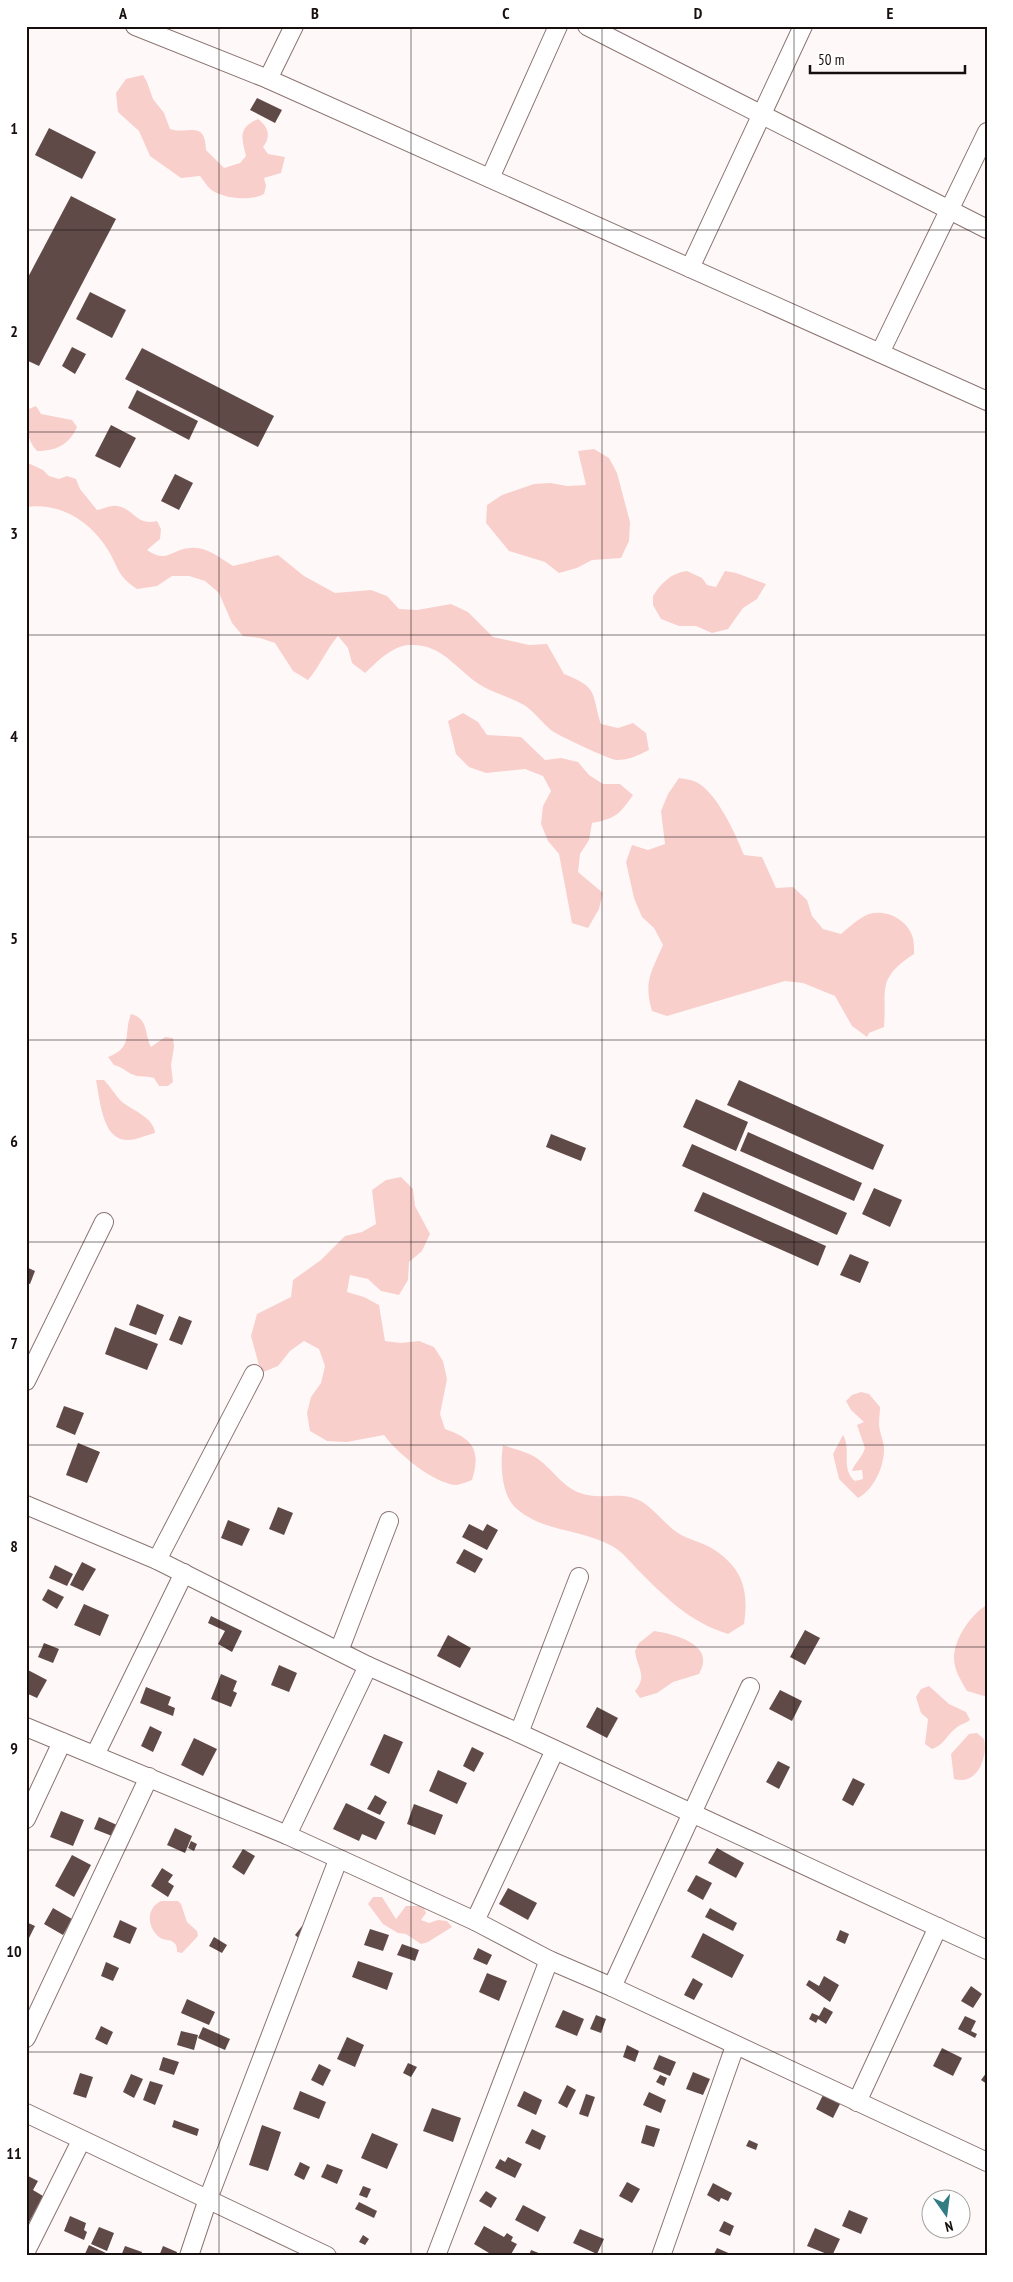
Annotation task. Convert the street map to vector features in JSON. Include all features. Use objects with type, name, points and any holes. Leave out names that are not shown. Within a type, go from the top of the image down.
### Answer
[{"type":"street","points":[[135,26],[268,79],[987,401]]},
{"type":"street","points":[[268,79],[294,26]]},
{"type":"street","points":[[490,178],[558,26]]},
{"type":"street","points":[[587,26],[987,229]]},
{"type":"street","points":[[690,268],[803,26]]},
{"type":"street","points":[[880,354],[987,132]]},
{"type":"street","points":[[26,1381],[104,1222]]},
{"type":"street","points":[[157,1560],[254,1374]]},
{"type":"street","points":[[26,1505],[157,1560],[368,1666],[519,1733],[987,1950]]},
{"type":"street","points":[[339,1651],[389,1521]]},
{"type":"street","points":[[95,1755],[184,1573]]},
{"type":"street","points":[[519,1733],[579,1577]]},
{"type":"street","points":[[288,1835],[368,1666]]},
{"type":"street","points":[[612,1987],[750,1686]]},
{"type":"street","points":[[26,1727],[288,1835],[338,1860],[475,1921],[549,1960],[612,1987],[987,2162]]},
{"type":"street","points":[[26,1819],[62,1742]]},
{"type":"street","points":[[475,1921],[554,1750]]},
{"type":"street","points":[[26,2038],[149,1777]]},
{"type":"street","points":[[189,2256],[208,2200],[338,1860]]},
{"type":"street","points":[[857,2102],[938,1927]]},
{"type":"street","points":[[436,2256],[549,1960]]},
{"type":"street","points":[[661,2256],[735,2046]]},
{"type":"street","points":[[26,2113],[81,2141],[327,2256]]},
{"type":"street","points":[[26,2251],[81,2141]]},
{"type":"shaded area","points":[[143,75],[153,99],[164,113],[170,129],[199,131],[205,140],[206,150],[224,168],[240,163],[246,156],[243,139],[244,130],[251,122],[258,119],[262,122],[268,132],[266,143],[263,147],[268,154],[285,157],[281,173],[264,178],[266,186],[264,194],[253,198],[246,198],[218,194],[211,190],[200,176],[181,178],[150,156],[139,131],[118,112],[116,93],[126,79]]},
{"type":"shaded area","points":[[36,406],[41,414],[72,420],[77,427],[66,443],[50,450],[37,451],[29,437],[26,416],[26,410]]},
{"type":"shaded area","points":[[594,449],[609,458],[617,473],[630,522],[629,541],[621,558],[592,560],[577,568],[559,573],[545,562],[509,551],[486,523],[487,505],[502,495],[534,484],[586,485],[578,451]]},
{"type":"shaded area","points":[[26,462],[43,470],[49,476],[59,479],[67,476],[76,479],[80,489],[97,510],[117,506],[128,510],[144,521],[157,521],[161,529],[160,539],[147,550],[154,554],[165,556],[184,549],[196,548],[213,553],[233,566],[278,555],[304,576],[335,593],[371,590],[387,596],[399,609],[417,610],[451,604],[468,612],[493,637],[529,645],[547,644],[564,674],[583,683],[592,692],[601,724],[618,728],[633,723],[646,733],[649,750],[630,758],[617,760],[585,747],[552,731],[524,705],[482,686],[446,657],[420,645],[397,648],[385,655],[365,673],[352,663],[348,648],[338,636],[308,680],[293,671],[275,643],[260,638],[243,636],[232,623],[219,593],[205,581],[189,576],[172,576],[157,586],[137,589],[122,576],[101,540],[83,522],[62,511],[51,508],[39,506],[26,507]]},
{"type":"shaded area","points":[[687,571],[702,578],[707,585],[716,587],[725,571],[766,584],[757,599],[743,608],[728,629],[712,633],[696,626],[679,626],[661,619],[653,605],[653,596],[663,583],[671,576]]},
{"type":"shaded area","points":[[463,713],[478,722],[487,735],[521,737],[545,760],[561,758],[578,762],[589,775],[603,784],[620,784],[633,795],[616,815],[606,820],[592,823],[589,840],[580,854],[578,872],[603,893],[599,909],[588,928],[572,923],[559,854],[548,841],[541,824],[543,806],[551,791],[543,776],[525,769],[486,773],[469,767],[456,754],[448,721]]},
{"type":"shaded area","points":[[679,778],[696,782],[712,796],[725,815],[744,855],[762,857],[776,888],[793,887],[807,900],[812,916],[823,929],[841,934],[862,918],[876,913],[896,917],[907,926],[913,938],[914,954],[894,970],[886,985],[884,1027],[869,1033],[867,1037],[852,1026],[835,996],[803,983],[785,981],[667,1016],[652,1011],[648,992],[650,976],[663,945],[654,928],[642,917],[634,898],[626,862],[632,845],[648,850],[665,844],[661,811],[668,794]]},
{"type":"shaded area","points":[[131,1014],[141,1019],[151,1047],[165,1037],[173,1038],[174,1047],[171,1065],[173,1082],[168,1086],[159,1086],[154,1078],[131,1074],[114,1065],[108,1057],[116,1053],[125,1044]]},
{"type":"shaded area","points":[[96,1080],[104,1080],[121,1101],[151,1123],[155,1133],[128,1140],[113,1134],[104,1118]]},
{"type":"shaded area","points":[[401,1177],[413,1189],[415,1206],[430,1234],[422,1251],[409,1262],[408,1280],[399,1295],[381,1291],[368,1279],[350,1275],[347,1292],[364,1297],[379,1305],[385,1341],[401,1343],[419,1341],[434,1347],[443,1361],[447,1379],[440,1414],[445,1429],[463,1437],[473,1447],[476,1461],[472,1480],[457,1485],[448,1484],[427,1474],[397,1450],[384,1435],[347,1442],[327,1441],[310,1431],[307,1413],[311,1397],[321,1383],[325,1366],[319,1349],[304,1341],[290,1351],[278,1366],[261,1373],[251,1336],[257,1314],[291,1297],[293,1280],[321,1260],[345,1236],[362,1232],[376,1224],[372,1190],[386,1180]]},
{"type":"shaded area","points":[[861,1392],[869,1394],[880,1407],[879,1426],[884,1454],[874,1483],[858,1498],[839,1479],[833,1454],[843,1435],[847,1447],[848,1471],[855,1481],[863,1479],[862,1470],[852,1471],[865,1448],[857,1425],[864,1422],[851,1410],[846,1401],[852,1395]]},
{"type":"shaded area","points":[[503,1445],[534,1457],[568,1487],[580,1493],[594,1496],[629,1497],[642,1502],[678,1533],[709,1547],[723,1556],[731,1564],[742,1581],[745,1601],[744,1624],[728,1634],[702,1623],[669,1600],[616,1548],[600,1540],[539,1522],[517,1509],[508,1496],[503,1479]]},
{"type":"shaded area","points":[[987,1605],[987,1696],[984,1696],[967,1691],[960,1679],[954,1658],[957,1643],[964,1628],[975,1614]]},
{"type":"shaded area","points":[[654,1631],[682,1638],[691,1643],[703,1655],[703,1664],[699,1674],[673,1682],[657,1693],[640,1698],[635,1691],[641,1681],[641,1672],[635,1651],[639,1643]]},
{"type":"shaded area","points":[[929,1686],[949,1704],[966,1712],[970,1720],[958,1727],[942,1743],[932,1749],[925,1744],[928,1719],[921,1713],[916,1697],[921,1689]]},
{"type":"shaded area","points":[[977,1733],[984,1739],[985,1746],[979,1769],[969,1778],[962,1780],[954,1779],[951,1754],[969,1734]]},
{"type":"shaded area","points":[[373,1897],[382,1897],[396,1919],[406,1906],[423,1906],[426,1913],[421,1920],[429,1923],[438,1920],[447,1921],[452,1927],[428,1942],[421,1944],[406,1934],[398,1933],[383,1924],[368,1904]]},
{"type":"shaded area","points":[[161,1901],[178,1901],[181,1904],[187,1922],[197,1931],[198,1936],[182,1953],[177,1952],[172,1941],[159,1937],[152,1928],[150,1923],[151,1913],[156,1904]]},
{"type":"building","points":[[257,98],[282,110],[275,123],[250,110]]},
{"type":"building","points":[[49,128],[96,152],[82,179],[35,155]]},
{"type":"building","points":[[71,196],[116,219],[39,366],[26,360],[26,281]]},
{"type":"building","points":[[90,292],[126,310],[112,338],[76,319]]},
{"type":"building","points":[[72,347],[86,354],[75,374],[62,366]]},
{"type":"building","points":[[142,348],[274,416],[258,447],[125,379]]},
{"type":"building","points":[[137,390],[198,421],[189,440],[128,408]]},
{"type":"building","points":[[111,425],[136,438],[120,468],[95,456]]},
{"type":"building","points":[[175,474],[193,483],[179,510],[161,501]]},
{"type":"building","points":[[739,1080],[884,1145],[873,1170],[727,1105]]},
{"type":"building","points":[[696,1099],[748,1122],[736,1151],[683,1127]]},
{"type":"building","points":[[748,1132],[862,1183],[854,1201],[740,1151]]},
{"type":"building","points":[[551,1134],[586,1148],[581,1161],[546,1147]]},
{"type":"building","points":[[692,1144],[847,1213],[837,1235],[682,1166]]},
{"type":"building","points":[[874,1188],[902,1200],[890,1227],[862,1214]]},
{"type":"building","points":[[703,1192],[826,1246],[818,1266],[694,1211]]},
{"type":"building","points":[[850,1254],[869,1262],[860,1283],[840,1275]]},
{"type":"building","points":[[26,1267],[35,1271],[30,1284],[26,1283]]},
{"type":"building","points":[[137,1304],[164,1315],[156,1335],[129,1325]]},
{"type":"building","points":[[179,1316],[192,1321],[182,1345],[169,1340]]},
{"type":"building","points":[[115,1327],[158,1344],[147,1370],[105,1354]]},
{"type":"building","points":[[64,1406],[84,1413],[75,1435],[56,1427]]},
{"type":"building","points":[[78,1443],[100,1452],[87,1483],[66,1475]]},
{"type":"building","points":[[278,1507],[293,1513],[284,1535],[269,1529]]},
{"type":"building","points":[[228,1520],[250,1529],[242,1546],[221,1538]]},
{"type":"building","points":[[469,1524],[483,1531],[487,1524],[498,1530],[487,1550],[462,1537]]},
{"type":"building","points":[[464,1549],[483,1559],[475,1573],[456,1563]]},
{"type":"building","points":[[82,1562],[96,1569],[83,1591],[70,1585]]},
{"type":"building","points":[[55,1565],[73,1574],[67,1586],[49,1578]]},
{"type":"building","points":[[48,1589],[64,1597],[57,1609],[42,1600]]},
{"type":"building","points":[[84,1604],[109,1615],[100,1636],[74,1625]]},
{"type":"building","points":[[211,1616],[242,1631],[232,1652],[218,1644],[225,1631],[208,1623]]},
{"type":"building","points":[[805,1630],[820,1638],[805,1665],[790,1657]]},
{"type":"building","points":[[448,1635],[471,1648],[460,1668],[437,1656]]},
{"type":"building","points":[[44,1643],[59,1649],[53,1663],[38,1657]]},
{"type":"building","points":[[279,1665],[297,1673],[289,1692],[271,1685]]},
{"type":"building","points":[[26,1669],[47,1680],[37,1698],[26,1693]]},
{"type":"building","points":[[221,1674],[237,1681],[233,1691],[237,1693],[231,1707],[211,1699]]},
{"type":"building","points":[[146,1687],[171,1697],[168,1705],[175,1708],[173,1716],[140,1703]]},
{"type":"building","points":[[780,1690],[802,1701],[792,1721],[769,1709]]},
{"type":"building","points":[[597,1707],[618,1718],[607,1738],[586,1727]]},
{"type":"building","points":[[150,1726],[162,1732],[153,1752],[141,1746]]},
{"type":"building","points":[[384,1734],[403,1742],[389,1774],[370,1765]]},
{"type":"building","points":[[194,1738],[217,1749],[203,1776],[181,1765]]},
{"type":"building","points":[[472,1747],[484,1753],[474,1772],[463,1766]]},
{"type":"building","points":[[778,1761],[790,1767],[779,1789],[766,1782]]},
{"type":"building","points":[[438,1770],[467,1783],[457,1804],[429,1791]]},
{"type":"building","points":[[853,1778],[865,1784],[853,1806],[842,1800]]},
{"type":"building","points":[[375,1795],[387,1802],[380,1815],[367,1809]]},
{"type":"building","points":[[346,1803],[385,1822],[376,1840],[362,1834],[359,1841],[333,1829]]},
{"type":"building","points":[[414,1804],[443,1815],[435,1835],[407,1824]]},
{"type":"building","points":[[61,1811],[84,1820],[73,1846],[50,1837]]},
{"type":"building","points":[[99,1817],[117,1825],[112,1836],[94,1829]]},
{"type":"building","points":[[175,1828],[192,1836],[185,1853],[167,1845]]},
{"type":"building","points":[[191,1841],[197,1844],[194,1851],[188,1848]]},
{"type":"building","points":[[717,1848],[744,1863],[736,1878],[708,1863]]},
{"type":"building","points":[[243,1849],[255,1856],[244,1875],[232,1867]]},
{"type":"building","points":[[72,1855],[91,1865],[74,1897],[55,1886]]},
{"type":"building","points":[[162,1868],[173,1875],[168,1882],[174,1886],[168,1897],[151,1886]]},
{"type":"building","points":[[696,1875],[712,1883],[703,1900],[687,1891]]},
{"type":"building","points":[[508,1888],[537,1903],[528,1920],[499,1904]]},
{"type":"building","points":[[53,1908],[72,1919],[63,1935],[44,1924]]},
{"type":"building","points":[[710,1908],[737,1923],[733,1931],[705,1917]]},
{"type":"building","points":[[120,1920],[137,1928],[130,1944],[113,1937]]},
{"type":"building","points":[[26,1922],[35,1926],[26,1944]]},
{"type":"building","points":[[302,1926],[308,1931],[301,1940],[295,1935]]},
{"type":"building","points":[[370,1929],[389,1935],[383,1951],[364,1945]]},
{"type":"building","points":[[840,1930],[849,1934],[845,1944],[836,1940]]},
{"type":"building","points":[[703,1933],[744,1955],[732,1978],[691,1957]]},
{"type":"building","points":[[214,1937],[227,1945],[222,1953],[209,1946]]},
{"type":"building","points":[[402,1944],[419,1950],[415,1961],[397,1955]]},
{"type":"building","points":[[478,1948],[492,1955],[487,1965],[473,1959]]},
{"type":"building","points":[[358,1961],[393,1973],[387,1990],[352,1977]]},
{"type":"building","points":[[106,1962],[119,1968],[113,1981],[101,1976]]},
{"type":"building","points":[[487,1973],[507,1981],[499,2001],[479,1992]]},
{"type":"building","points":[[824,1976],[839,1985],[830,2002],[806,1985],[809,1980],[819,1986]]},
{"type":"building","points":[[693,1978],[703,1984],[694,2000],[684,1995]]},
{"type":"building","points":[[971,1986],[982,1994],[973,2008],[961,2001]]},
{"type":"building","points":[[187,1999],[215,2012],[209,2025],[181,2013]]},
{"type":"building","points":[[824,2007],[833,2012],[826,2024],[818,2019],[816,2023],[809,2019],[812,2013],[819,2016]]},
{"type":"building","points":[[563,2010],[584,2019],[577,2036],[555,2027]]},
{"type":"building","points":[[596,2015],[606,2019],[601,2033],[590,2029]]},
{"type":"building","points":[[965,2016],[976,2021],[971,2031],[977,2034],[975,2038],[958,2029]]},
{"type":"building","points":[[101,2026],[113,2032],[107,2045],[95,2039]]},
{"type":"building","points":[[203,2027],[230,2039],[225,2050],[198,2038]]},
{"type":"building","points":[[181,2031],[198,2035],[194,2050],[177,2045]]},
{"type":"building","points":[[347,2037],[364,2045],[355,2067],[337,2059]]},
{"type":"building","points":[[627,2045],[639,2051],[635,2062],[623,2057]]},
{"type":"building","points":[[942,2048],[962,2058],[953,2076],[933,2066]]},
{"type":"building","points":[[659,2055],[676,2062],[670,2076],[653,2069]]},
{"type":"building","points":[[163,2057],[179,2062],[174,2075],[159,2070]]},
{"type":"building","points":[[408,2063],[417,2067],[411,2077],[403,2073]]},
{"type":"building","points":[[319,2064],[331,2070],[323,2086],[311,2080]]},
{"type":"building","points":[[693,2072],[710,2079],[703,2095],[686,2089]]},
{"type":"building","points":[[987,2072],[987,2084],[981,2080]]},
{"type":"building","points":[[80,2073],[93,2077],[86,2098],[73,2094]]},
{"type":"building","points":[[131,2074],[143,2079],[134,2098],[123,2092]]},
{"type":"building","points":[[660,2075],[667,2078],[664,2086],[656,2082]]},
{"type":"building","points":[[150,2081],[163,2085],[155,2105],[143,2100]]},
{"type":"building","points":[[567,2085],[576,2090],[567,2108],[558,2103]]},
{"type":"building","points":[[300,2091],[326,2102],[319,2119],[293,2109]]},
{"type":"building","points":[[524,2091],[542,2100],[536,2115],[517,2106]]},
{"type":"building","points":[[649,2092],[666,2100],[661,2113],[643,2105]]},
{"type":"building","points":[[586,2094],[595,2097],[588,2117],[579,2114]]},
{"type":"building","points":[[823,2095],[840,2104],[833,2118],[816,2109]]},
{"type":"building","points":[[432,2108],[461,2118],[453,2142],[423,2131]]},
{"type":"building","points":[[174,2120],[199,2129],[197,2136],[172,2127]]},
{"type":"building","points":[[262,2125],[281,2132],[268,2171],[249,2165]]},
{"type":"building","points":[[646,2125],[660,2129],[654,2147],[641,2143]]},
{"type":"building","points":[[532,2129],[546,2136],[540,2150],[525,2143]]},
{"type":"building","points":[[372,2133],[398,2144],[387,2169],[361,2158]]},
{"type":"building","points":[[749,2140],[758,2144],[756,2150],[746,2146]]},
{"type":"building","points":[[508,2157],[522,2164],[515,2178],[495,2168],[500,2159],[505,2162]]},
{"type":"building","points":[[300,2162],[310,2167],[304,2180],[294,2175]]},
{"type":"building","points":[[327,2164],[343,2170],[337,2184],[321,2177]]},
{"type":"building","points":[[26,2175],[38,2181],[33,2190],[43,2196],[26,2228]]},
{"type":"building","points":[[627,2182],[640,2189],[632,2203],[619,2196]]},
{"type":"building","points":[[713,2183],[732,2193],[728,2201],[721,2198],[719,2202],[707,2195]]},
{"type":"building","points":[[363,2186],[371,2189],[367,2198],[359,2195]]},
{"type":"building","points":[[486,2191],[497,2198],[491,2208],[479,2201]]},
{"type":"building","points":[[359,2202],[377,2211],[374,2218],[355,2209]]},
{"type":"building","points":[[523,2205],[546,2217],[538,2232],[515,2220]]},
{"type":"building","points":[[849,2210],[868,2218],[861,2234],[842,2226]]},
{"type":"building","points":[[70,2216],[86,2223],[84,2230],[87,2232],[84,2240],[64,2231]]},
{"type":"building","points":[[724,2221],[734,2226],[730,2236],[719,2231]]},
{"type":"building","points":[[484,2226],[504,2237],[507,2233],[513,2237],[511,2241],[517,2244],[510,2256],[494,2256],[474,2244]]},
{"type":"building","points":[[99,2227],[114,2233],[107,2251],[91,2244]]},
{"type":"building","points":[[815,2228],[840,2239],[832,2256],[807,2246]]},
{"type":"building","points":[[580,2229],[604,2239],[597,2254],[573,2243]]},
{"type":"building","points":[[363,2235],[369,2239],[365,2245],[359,2242]]},
{"type":"building","points":[[89,2245],[108,2254],[107,2256],[84,2256]]},
{"type":"building","points":[[125,2246],[142,2252],[141,2256],[121,2256]]},
{"type":"building","points":[[163,2246],[177,2252],[176,2256],[159,2256]]},
{"type":"building","points":[[717,2248],[735,2256],[713,2256]]},
{"type":"building","points":[[531,2250],[546,2256],[529,2256]]}]
